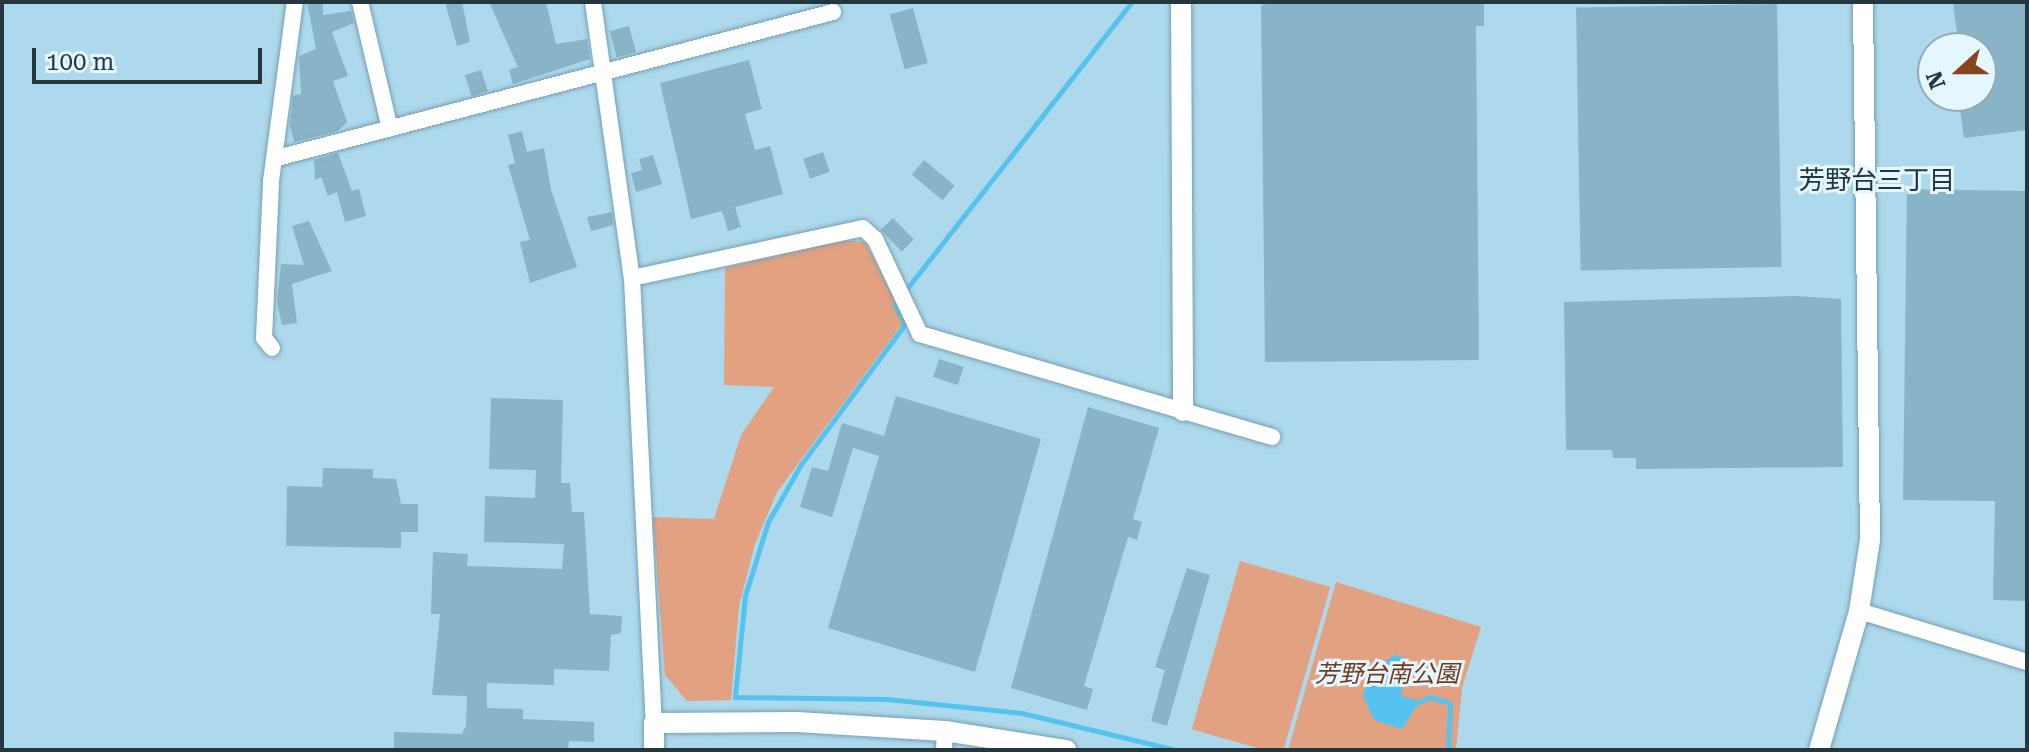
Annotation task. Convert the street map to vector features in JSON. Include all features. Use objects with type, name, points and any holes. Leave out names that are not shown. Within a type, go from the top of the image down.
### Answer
[{"type":"street","points":[[272,348],[264,338],[277,158],[295,2]]},
{"type":"street","points":[[360,2],[390,129]]},
{"type":"street","points":[[593,2],[606,75],[632,278],[654,750]]},
{"type":"street","points":[[1181,2],[1183,411]]},
{"type":"street","points":[[1819,750],[1859,611],[1872,494],[1863,2]]},
{"type":"street","points":[[277,158],[606,75],[833,12]]},
{"type":"street","points":[[632,278],[863,228],[875,239],[920,334],[1272,437]]},
{"type":"street","points":[[1859,611],[2027,662]]},
{"type":"street","points":[[654,723],[1067,750]]},
{"type":"green space","points":[[843,240],[865,242],[906,319],[777,492],[755,544],[739,606],[731,700],[687,701],[665,675],[653,517],[714,519],[741,435],[774,387],[724,385],[725,268]]},
{"type":"green space","points":[[1240,561],[1330,587],[1284,750],[1264,750],[1192,729]]},
{"type":"green space","name":"芳野台南公園","points":[[1336,582],[1481,627],[1462,688],[1456,750],[1288,750]]},
{"type":"water","points":[[1395,655],[1405,658],[1413,672],[1403,681],[1401,696],[1420,701],[1402,729],[1374,720],[1363,696],[1369,672]]},
{"type":"building","points":[[307,2],[323,2],[323,15],[351,11],[354,23],[332,32],[348,76],[333,81],[347,122],[338,131],[294,142],[290,125],[293,96],[301,94],[299,56],[316,49]]},
{"type":"building","points":[[445,2],[462,2],[470,42],[457,46]]},
{"type":"building","points":[[489,2],[546,2],[556,44],[587,39],[590,59],[513,84],[509,70],[518,67]]},
{"type":"building","points":[[1281,2],[1484,3],[1484,26],[1476,26],[1479,360],[1265,362],[1261,5]]},
{"type":"building","points":[[1953,2],[2027,2],[2027,130],[1964,138],[1960,112],[1997,112],[1997,32],[1957,32]]},
{"type":"building","points":[[1777,4],[1782,267],[1581,270],[1576,8]]},
{"type":"building","points":[[913,8],[928,63],[905,69],[890,14]]},
{"type":"building","points":[[629,26],[636,52],[617,57],[610,31]]},
{"type":"building","points":[[749,60],[762,109],[745,114],[755,150],[770,146],[783,194],[735,207],[741,227],[728,231],[722,211],[691,219],[660,83]]},
{"type":"building","points":[[481,70],[488,91],[472,96],[465,75]]},
{"type":"building","points":[[522,131],[527,152],[544,148],[551,190],[577,267],[530,283],[520,242],[530,240],[508,165],[515,163],[508,135]]},
{"type":"building","points":[[823,152],[830,172],[810,179],[803,159]]},
{"type":"building","points":[[338,153],[352,191],[359,189],[366,216],[345,222],[337,192],[328,196],[321,177],[315,180],[314,160]]},
{"type":"building","points":[[653,155],[662,184],[636,192],[631,173],[642,170],[639,159]]},
{"type":"building","points":[[924,160],[955,186],[942,200],[912,175]]},
{"type":"building","points":[[1907,189],[2027,191],[2027,601],[1993,600],[1995,501],[1903,500]]},
{"type":"building","points":[[612,212],[613,225],[591,231],[587,217]]},
{"type":"building","points":[[893,218],[914,240],[902,251],[881,230]]},
{"type":"building","points":[[309,221],[332,271],[292,284],[297,323],[282,325],[277,302],[281,264],[304,265],[292,226]]},
{"type":"building","points":[[1796,296],[1841,299],[1843,467],[1636,469],[1636,458],[1613,458],[1612,450],[1566,450],[1564,302]]},
{"type":"building","points":[[939,359],[964,367],[958,385],[933,377]]},
{"type":"building","points":[[896,396],[1041,439],[975,672],[828,628],[879,456],[853,448],[832,517],[800,507],[812,467],[828,471],[842,423],[884,436]]},
{"type":"building","points":[[491,398],[563,400],[561,483],[570,483],[572,512],[584,512],[590,614],[622,616],[621,633],[611,635],[609,671],[554,669],[554,685],[487,683],[487,708],[523,709],[523,719],[594,722],[594,742],[569,741],[568,750],[394,750],[394,732],[462,734],[466,726],[467,696],[432,695],[440,614],[431,614],[433,552],[468,554],[467,566],[562,569],[564,544],[484,542],[485,496],[535,498],[536,470],[489,469]]},
{"type":"building","points":[[1088,407],[1159,428],[1133,519],[1142,522],[1137,540],[1128,537],[1084,686],[1093,689],[1087,710],[1011,688]]},
{"type":"building","points":[[323,468],[373,469],[373,478],[396,479],[401,504],[418,504],[418,532],[401,532],[401,548],[286,546],[287,486],[322,487]]},
{"type":"building","points":[[1187,568],[1210,575],[1167,726],[1151,721],[1165,670],[1155,667]]},
{"type":"waterway","points":[[905,291],[1132,2]]},
{"type":"waterway","points":[[899,299],[895,305],[905,324],[800,466],[768,522],[745,596],[735,697],[887,699],[1022,713],[1176,750]]},
{"type":"waterway","points":[[1414,704],[1430,697],[1450,703],[1448,750]]},
{"type":"district","name":"芳野台三丁目","points":[[1877,181]]}]
